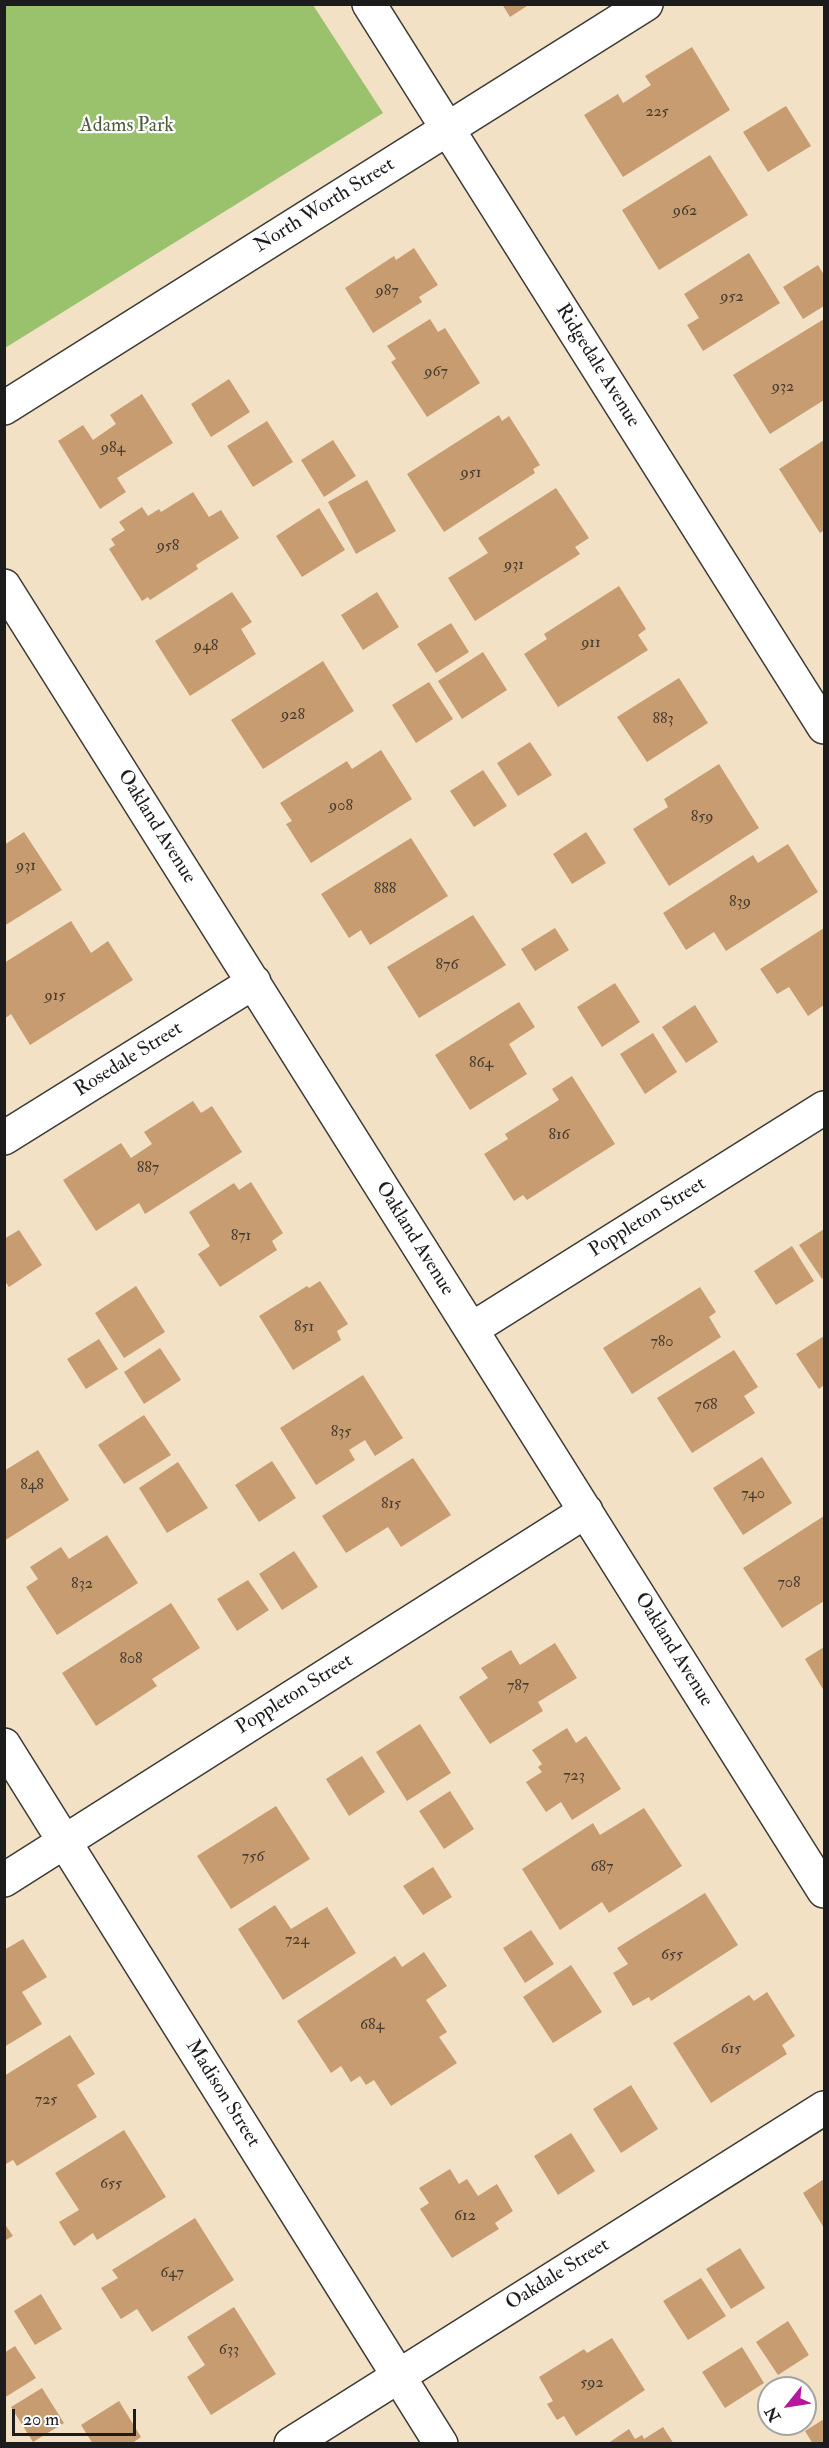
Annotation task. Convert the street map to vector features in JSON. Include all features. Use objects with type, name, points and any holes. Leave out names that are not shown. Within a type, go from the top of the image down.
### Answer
[{"type":"street","name":"Ridgedale Avenue","points":[[369,4],[825,727]]},
{"type":"street","name":"North Worth Street","points":[[4,408],[646,4]]},
{"type":"street","name":"Oakland Avenue","points":[[4,586],[825,1891]]},
{"type":"street","name":"Rosedale Street","points":[[4,1138],[254,982]]},
{"type":"street","name":"Poppleton Street","points":[[472,1329],[825,1108]]},
{"type":"street","name":"Poppleton Street","points":[[4,1880],[586,1511]]},
{"type":"street","name":"Madison Street","points":[[4,1745],[441,2444]]},
{"type":"street","name":"Oakdale Street","points":[[291,2444],[825,2108]]},
{"type":"green space","name":"Adams Park","points":[[5,4],[313,5],[383,113],[5,348]]},
{"type":"building","points":[[502,4],[530,4],[510,17]]},
{"type":"building","points":[[692,47],[730,110],[623,177],[584,115],[618,94],[623,103],[651,85],[645,76]]},
{"type":"building","points":[[786,106],[811,146],[768,172],[743,132]]},
{"type":"building","points":[[710,155],[748,215],[659,270],[622,210]]},
{"type":"building","points":[[414,248],[438,285],[419,297],[422,302],[373,333],[345,288],[394,256],[396,260]]},
{"type":"building","points":[[749,253],[780,303],[703,351],[687,325],[699,318],[684,294]]},
{"type":"building","points":[[818,265],[824,275],[824,306],[803,319],[783,287]]},
{"type":"building","points":[[430,319],[438,332],[445,328],[480,383],[427,417],[391,362],[396,359],[387,346]]},
{"type":"building","points":[[824,319],[824,400],[770,434],[733,375]]},
{"type":"building","points":[[229,379],[250,412],[211,437],[191,404]]},
{"type":"building","points":[[142,394],[173,443],[117,478],[126,492],[100,509],[58,441],[83,425],[93,440],[116,424],[110,415]]},
{"type":"building","points":[[499,415],[502,421],[509,416],[540,465],[533,469],[535,473],[444,532],[407,474]]},
{"type":"building","points":[[267,421],[293,462],[253,487],[227,446]]},
{"type":"building","points":[[333,440],[356,476],[324,497],[301,460]]},
{"type":"building","points":[[824,440],[824,530],[820,533],[779,469]]},
{"type":"building","points":[[367,480],[396,531],[356,554],[328,502]]},
{"type":"building","points":[[556,488],[589,538],[575,547],[580,554],[475,621],[448,578],[488,553],[478,538]]},
{"type":"building","points":[[193,492],[209,517],[221,510],[239,538],[196,565],[198,569],[150,600],[148,597],[142,601],[109,549],[115,545],[111,539],[125,530],[119,522],[142,507],[148,516],[159,509],[161,512]]},
{"type":"building","points":[[319,508],[345,550],[302,577],[276,536]]},
{"type":"building","points":[[619,586],[646,629],[638,635],[648,650],[558,707],[524,654],[547,639],[544,634]]},
{"type":"building","points":[[232,592],[252,622],[241,629],[256,654],[190,696],[155,641]]},
{"type":"building","points":[[377,592],[399,627],[363,650],[341,615]]},
{"type":"building","points":[[451,623],[469,652],[436,673],[417,644]]},
{"type":"building","points":[[483,652],[507,690],[462,719],[438,681]]},
{"type":"building","points":[[323,661],[354,711],[263,769],[231,720]]},
{"type":"building","points":[[679,678],[708,723],[647,762],[617,717]]},
{"type":"building","points":[[429,682],[453,719],[416,743],[392,705]]},
{"type":"building","points":[[530,742],[552,775],[518,796],[497,763]]},
{"type":"building","points":[[381,750],[412,799],[311,863],[286,824],[292,821],[280,803],[347,761],[352,769]]},
{"type":"building","points":[[719,764],[759,828],[669,886],[633,829],[668,807],[664,799]]},
{"type":"building","points":[[483,770],[507,806],[474,827],[450,791]]},
{"type":"building","points":[[24,832],[62,890],[4,926],[4,845]]},
{"type":"building","points":[[586,832],[606,863],[572,884],[553,854]]},
{"type":"building","points":[[411,838],[448,896],[370,945],[361,930],[349,938],[321,894]]},
{"type":"building","points":[[788,844],[818,892],[726,951],[714,932],[686,950],[663,913],[753,855],[758,863]]},
{"type":"building","points":[[473,915],[506,965],[419,1018],[387,967]]},
{"type":"building","points":[[71,921],[91,953],[108,941],[133,980],[30,1045],[11,1014],[4,1019],[4,963]]},
{"type":"building","points":[[555,928],[569,950],[535,971],[521,949]]},
{"type":"building","points":[[824,928],[824,1005],[808,1016],[789,987],[777,994],[760,969]]},
{"type":"building","points":[[615,983],[640,1022],[602,1047],[577,1007]]},
{"type":"building","points":[[519,1002],[535,1027],[509,1044],[527,1074],[470,1110],[435,1055]]},
{"type":"building","points":[[695,1005],[718,1042],[686,1063],[662,1027]]},
{"type":"building","points":[[653,1033],[677,1072],[645,1094],[620,1054]]},
{"type":"building","points":[[572,1076],[615,1144],[527,1200],[523,1195],[514,1201],[484,1154],[508,1139],[505,1134],[559,1100],[552,1089]]},
{"type":"building","points":[[193,1101],[201,1113],[212,1106],[242,1152],[145,1214],[139,1203],[96,1231],[63,1180],[121,1143],[131,1158],[152,1144],[144,1132]]},
{"type":"building","points":[[251,1182],[283,1233],[272,1241],[277,1250],[220,1287],[198,1254],[210,1246],[189,1212],[234,1183],[239,1190]]},
{"type":"building","points":[[824,1229],[824,1277],[822,1279],[799,1245]]},
{"type":"building","points":[[19,1230],[42,1265],[9,1287],[4,1280],[4,1239]]},
{"type":"building","points":[[792,1246],[814,1281],[776,1305],[754,1271]]},
{"type":"building","points":[[320,1281],[348,1324],[337,1331],[341,1340],[293,1370],[259,1316],[307,1286],[309,1288]]},
{"type":"building","points":[[136,1286],[165,1332],[124,1358],[95,1313]]},
{"type":"building","points":[[700,1287],[716,1312],[709,1317],[721,1337],[632,1394],[603,1348]]},
{"type":"building","points":[[824,1336],[824,1385],[819,1389],[796,1354]]},
{"type":"building","points":[[99,1339],[118,1369],[86,1389],[67,1359]]},
{"type":"building","points":[[160,1348],[181,1380],[144,1404],[124,1372]]},
{"type":"building","points":[[734,1350],[758,1387],[744,1396],[755,1413],[692,1453],[657,1398]]},
{"type":"building","points":[[363,1375],[403,1438],[375,1456],[365,1440],[349,1450],[355,1460],[316,1485],[280,1428]]},
{"type":"building","points":[[144,1415],[171,1455],[124,1484],[98,1445]]},
{"type":"building","points":[[38,1450],[69,1500],[4,1541],[4,1471]]},
{"type":"building","points":[[762,1457],[792,1503],[743,1535],[713,1488]]},
{"type":"building","points":[[413,1458],[451,1515],[401,1547],[388,1527],[346,1553],[322,1516]]},
{"type":"building","points":[[272,1461],[296,1498],[259,1522],[235,1485]]},
{"type":"building","points":[[178,1462],[208,1508],[167,1533],[139,1488]]},
{"type":"building","points":[[824,1516],[824,1601],[782,1628],[743,1568]]},
{"type":"building","points":[[107,1535],[138,1583],[57,1635],[26,1587],[38,1579],[30,1567],[61,1547],[69,1559]]},
{"type":"building","points":[[294,1551],[318,1587],[282,1610],[259,1574]]},
{"type":"building","points":[[248,1580],[269,1610],[237,1631],[217,1599]]},
{"type":"building","points":[[171,1603],[200,1648],[152,1679],[157,1686],[96,1726],[62,1673]]},
{"type":"building","points":[[555,1643],[577,1678],[538,1702],[543,1711],[490,1744],[459,1697],[488,1678],[481,1668],[511,1650],[520,1665]]},
{"type":"building","points":[[824,1647],[824,1691],[805,1659]]},
{"type":"building","points":[[420,1724],[451,1773],[407,1801],[376,1752]]},
{"type":"building","points":[[567,1728],[576,1743],[586,1736],[621,1789],[572,1820],[561,1802],[546,1812],[526,1782],[542,1772],[538,1767],[542,1764],[532,1750]]},
{"type":"building","points":[[362,1756],[385,1792],[349,1816],[326,1779]]},
{"type":"building","points":[[450,1791],[474,1829],[444,1849],[419,1811]]},
{"type":"building","points":[[276,1806],[310,1859],[231,1909],[197,1856]]},
{"type":"building","points":[[644,1808],[682,1866],[609,1913],[602,1902],[560,1930],[522,1869],[593,1823],[600,1835]]},
{"type":"building","points":[[433,1867],[452,1897],[423,1915],[403,1886]]},
{"type":"building","points":[[705,1893],[738,1945],[651,2001],[649,1997],[633,2006],[613,1973],[628,1964],[617,1948]]},
{"type":"building","points":[[275,1905],[291,1929],[327,1907],[356,1953],[283,2000],[238,1929]]},
{"type":"building","points":[[531,1930],[554,1964],[525,1983],[503,1948]]},
{"type":"building","points":[[23,1939],[47,1977],[22,1992],[42,2024],[4,2047],[4,1950]]},
{"type":"building","points":[[424,1952],[447,1986],[426,2000],[447,2032],[439,2037],[457,2063],[391,2106],[374,2080],[366,2085],[360,2076],[351,2082],[341,2066],[331,2073],[297,2021],[395,1956],[402,1967]]},
{"type":"building","points":[[571,1965],[602,2012],[553,2043],[523,1997]]},
{"type":"building","points":[[767,1992],[795,2036],[782,2045],[787,2054],[711,2103],[673,2043],[749,1995],[754,2001]]},
{"type":"building","points":[[70,2035],[95,2074],[77,2085],[97,2117],[17,2166],[13,2160],[4,2165],[4,2076]]},
{"type":"building","points":[[631,2085],[658,2129],[621,2153],[593,2109]]},
{"type":"building","points":[[124,2130],[166,2197],[97,2240],[93,2233],[74,2246],[59,2222],[79,2210],[55,2173]]},
{"type":"building","points":[[571,2133],[595,2171],[558,2195],[534,2156]]},
{"type":"building","points":[[450,2169],[459,2184],[467,2179],[478,2196],[497,2184],[513,2211],[495,2223],[499,2229],[452,2258],[420,2209],[429,2203],[419,2188]]},
{"type":"building","points":[[824,2179],[824,2228],[803,2193]]},
{"type":"building","points":[[195,2218],[234,2280],[152,2332],[137,2309],[121,2319],[101,2288],[118,2278],[112,2270]]},
{"type":"building","points":[[4,2223],[13,2236],[4,2241]]},
{"type":"building","points":[[740,2248],[765,2288],[731,2309],[706,2269]]},
{"type":"building","points":[[701,2278],[726,2316],[688,2340],[663,2301]]},
{"type":"building","points":[[41,2294],[62,2329],[35,2345],[14,2311]]},
{"type":"building","points":[[234,2307],[276,2374],[211,2415],[187,2377],[205,2365],[187,2337]]},
{"type":"building","points":[[788,2321],[809,2355],[778,2375],[756,2342]]},
{"type":"building","points":[[612,2338],[645,2390],[576,2436],[564,2416],[557,2420],[547,2404],[553,2401],[539,2377],[584,2349],[587,2353]]},
{"type":"building","points":[[15,2346],[36,2378],[4,2398],[4,2353]]},
{"type":"building","points":[[742,2347],[760,2376],[757,2376],[757,2387],[725,2408],[702,2372]]},
{"type":"building","points":[[42,2388],[64,2423],[33,2442],[11,2407]]},
{"type":"building","points":[[119,2401],[141,2437],[131,2444],[93,2444],[81,2425]]},
{"type":"building","points":[[824,2419],[824,2444],[813,2444],[808,2436],[817,2436],[817,2423]]},
{"type":"building","points":[[663,2427],[674,2444],[607,2444],[629,2429],[635,2439],[642,2435],[644,2439]]}]
